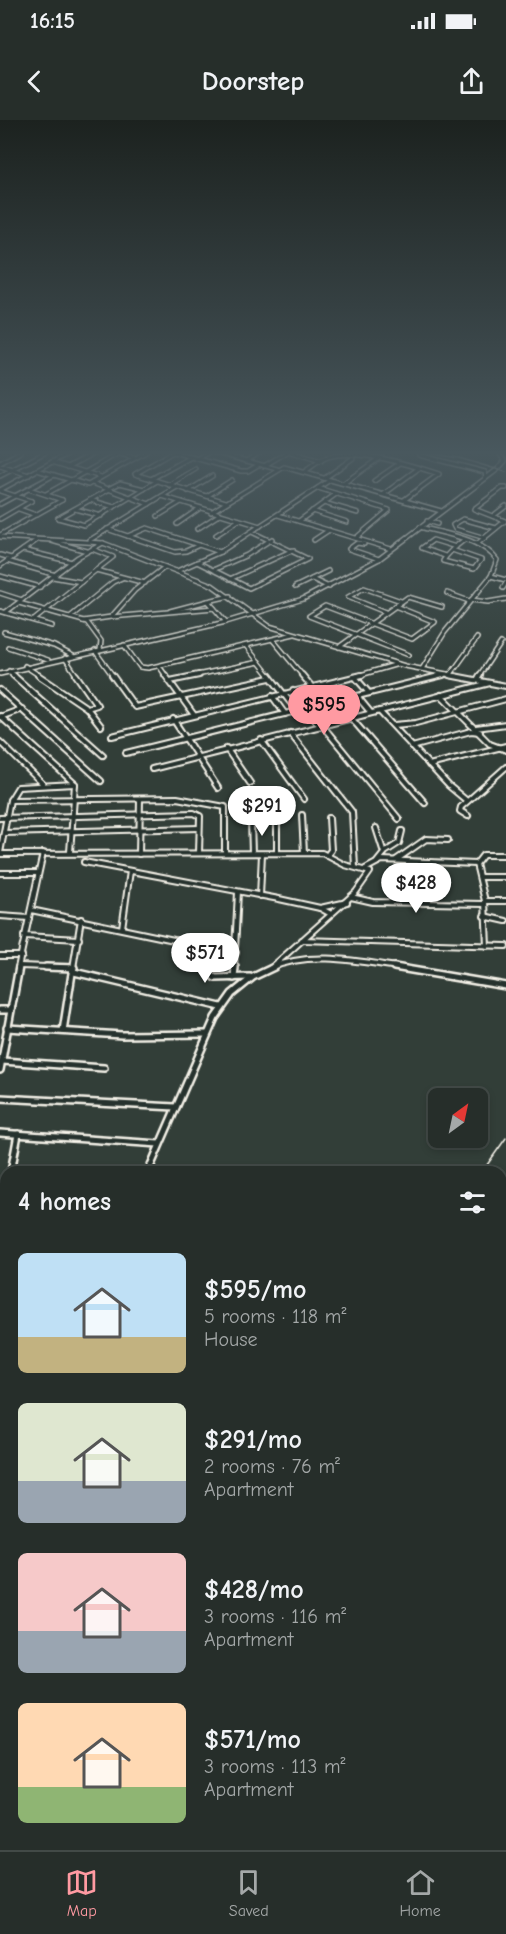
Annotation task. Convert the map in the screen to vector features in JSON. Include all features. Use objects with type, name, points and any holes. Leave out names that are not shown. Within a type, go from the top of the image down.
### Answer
[{"type":"street","points":[[90,540],[102,533]]},
{"type":"street","points":[[119,533],[175,552],[186,551],[199,545]]},
{"type":"street","points":[[128,536],[136,533]]},
{"type":"street","points":[[161,533],[220,552]]},
{"type":"street","points":[[216,535],[219,533]]},
{"type":"street","points":[[177,571],[220,552],[251,533]]},
{"type":"street","points":[[197,562],[250,587],[308,559],[272,539],[254,533]]},
{"type":"street","points":[[314,540],[325,533]]},
{"type":"street","points":[[338,533],[365,543]]},
{"type":"street","points":[[356,538],[362,533]]},
{"type":"street","points":[[1,673],[252,615],[329,587],[379,559],[412,533]]},
{"type":"street","points":[[422,669],[435,646],[491,576],[497,565],[496,556],[477,544],[439,533]]},
{"type":"street","points":[[467,533],[485,538]]},
{"type":"street","points":[[477,544],[491,533]]},
{"type":"street","points":[[0,536],[37,540],[90,540],[103,543],[212,585],[269,626],[398,664],[504,686],[506,680]]},
{"type":"street","points":[[213,570],[247,555],[272,539]]},
{"type":"street","points":[[0,566],[37,540]]},
{"type":"street","points":[[50,540],[87,551]]},
{"type":"street","points":[[452,550],[482,562],[474,569],[468,569],[444,562],[444,558],[422,549],[433,540],[456,547]]},
{"type":"street","points":[[444,558],[464,540]]},
{"type":"street","points":[[379,559],[349,549],[358,542],[391,549]]},
{"type":"street","points":[[6,612],[87,551],[103,543]]},
{"type":"street","points":[[34,620],[113,557],[92,549]]},
{"type":"street","points":[[23,550],[72,562]]},
{"type":"street","points":[[230,579],[294,550]]},
{"type":"street","points":[[0,555],[55,576],[81,582]]},
{"type":"street","points":[[111,617],[114,609],[125,598],[154,573],[165,567]]},
{"type":"street","points":[[95,570],[145,583]]},
{"type":"street","points":[[296,587],[328,571]]},
{"type":"street","points":[[0,576],[40,587]]},
{"type":"street","points":[[491,576],[506,581],[502,588]]},
{"type":"street","points":[[70,617],[113,582],[122,578]]},
{"type":"street","points":[[312,579],[329,587]]},
{"type":"street","points":[[385,612],[348,597],[361,588],[401,601]]},
{"type":"street","points":[[0,593],[44,612],[88,623],[101,642],[98,650]]},
{"type":"street","points":[[447,593],[470,601],[488,602],[506,599]]},
{"type":"street","points":[[166,612],[230,596]]},
{"type":"street","points":[[339,647],[401,601],[413,597],[442,607]]},
{"type":"street","points":[[208,601],[226,622]]},
{"type":"street","points":[[395,606],[435,622],[412,639],[325,606],[309,616],[409,655]]},
{"type":"street","points":[[83,621],[214,608]]},
{"type":"street","points":[[0,611],[52,626]]},
{"type":"street","points":[[4,632],[54,646],[73,656]]},
{"type":"street","points":[[124,645],[140,667],[159,666],[294,634]]},
{"type":"street","points":[[126,753],[449,674],[477,638]]},
{"type":"street","points":[[273,640],[312,687]]},
{"type":"street","points":[[477,680],[501,643]]},
{"type":"street","points":[[246,646],[297,711]]},
{"type":"street","points":[[8,647],[50,661]]},
{"type":"street","points":[[98,650],[134,707],[270,678]]},
{"type":"street","points":[[65,658],[97,705],[87,708]]},
{"type":"street","points":[[170,681],[259,662]]},
{"type":"street","points":[[112,736],[173,719],[355,677],[398,664]]},
{"type":"street","points":[[25,666],[87,708],[101,726]]},
{"type":"street","points":[[159,666],[194,715]]},
{"type":"street","points":[[9,671],[103,754]]},
{"type":"street","points":[[355,677],[369,693]]},
{"type":"street","points":[[152,769],[226,748],[490,683]]},
{"type":"street","points":[[0,690],[101,781]]},
{"type":"street","points":[[293,691],[399,819]]},
{"type":"street","points":[[441,695],[459,712],[473,730],[480,732],[498,748]]},
{"type":"street","points":[[272,696],[285,714]]},
{"type":"street","points":[[357,696],[371,713]]},
{"type":"street","points":[[394,725],[416,723],[506,699]]},
{"type":"street","points":[[0,716],[22,709]]},
{"type":"street","points":[[379,711],[429,765],[467,801]]},
{"type":"street","points":[[0,716],[75,784]]},
{"type":"street","points":[[351,718],[425,803]]},
{"type":"street","points":[[173,719],[218,788]]},
{"type":"street","points":[[412,747],[473,730],[506,724]]},
{"type":"street","points":[[290,733],[352,812],[355,867]]},
{"type":"street","points":[[261,741],[304,800]]},
{"type":"street","points":[[0,742],[43,785]]},
{"type":"street","points":[[226,748],[250,783]]},
{"type":"street","points":[[429,765],[506,748]]},
{"type":"street","points":[[468,816],[460,811],[467,801],[506,767]]},
{"type":"street","points":[[75,784],[18,787],[14,790],[2,818],[4,833],[0,853],[328,854],[336,861],[370,872],[370,878],[349,899],[302,940],[282,953],[271,968]]},
{"type":"street","points":[[70,852],[75,784]]},
{"type":"street","points":[[139,854],[140,799]]},
{"type":"street","points":[[10,800],[185,799],[224,806],[227,810],[225,853]]},
{"type":"street","points":[[2,818],[195,813],[200,816],[199,853]]},
{"type":"street","points":[[302,815],[304,853]]},
{"type":"street","points":[[277,816],[277,853]]},
{"type":"street","points":[[328,854],[331,850],[329,818]]},
{"type":"street","points":[[251,820],[252,853]]},
{"type":"street","points":[[4,833],[199,828]]},
{"type":"street","points":[[376,828],[384,853]]},
{"type":"street","points":[[365,869],[399,843],[402,831]]},
{"type":"street","points":[[396,860],[427,837],[435,836],[448,840]]},
{"type":"street","points":[[0,1070],[2,1044],[43,853]]},
{"type":"street","points":[[260,896],[262,854]]},
{"type":"street","points":[[476,864],[483,855],[506,855]]},
{"type":"street","points":[[377,862],[396,860],[476,864]]},
{"type":"street","points":[[84,862],[260,896],[320,909],[331,914]]},
{"type":"street","points":[[476,864],[484,903],[487,946]]},
{"type":"street","points":[[122,928],[130,871]]},
{"type":"street","points":[[0,873],[38,873]]},
{"type":"street","points":[[480,877],[506,878]]},
{"type":"street","points":[[234,978],[232,968],[236,953],[238,892]]},
{"type":"street","points":[[320,909],[349,899],[373,902],[484,903],[506,901]]},
{"type":"street","points":[[31,910],[236,953]]},
{"type":"street","points":[[0,916],[29,918]]},
{"type":"street","points":[[484,916],[506,921]]},
{"type":"street","points":[[63,1030],[81,919]]},
{"type":"street","points":[[24,936],[79,939]]},
{"type":"street","points":[[302,940],[506,946]]},
{"type":"street","points":[[182,942],[193,958],[205,966],[212,976],[218,979],[252,977]]},
{"type":"street","points":[[0,956],[22,956]]},
{"type":"street","points":[[150,1166],[207,1034],[221,1007],[252,977],[271,968],[309,959],[353,960],[506,986]]},
{"type":"street","points":[[20,966],[74,970],[221,1007]]},
{"type":"street","points":[[0,1010],[9,1010]]},
{"type":"street","points":[[7,1028],[123,1035],[207,1034]]},
{"type":"street","points":[[2,1061],[104,1068]]},
{"type":"street","points":[[0,1098],[175,1107]]},
{"type":"street","points":[[0,1133],[159,1144]]},
{"type":"street","points":[[12,1166],[18,1134]]},
{"type":"railway","points":[[486,1166],[506,1138]]}]
